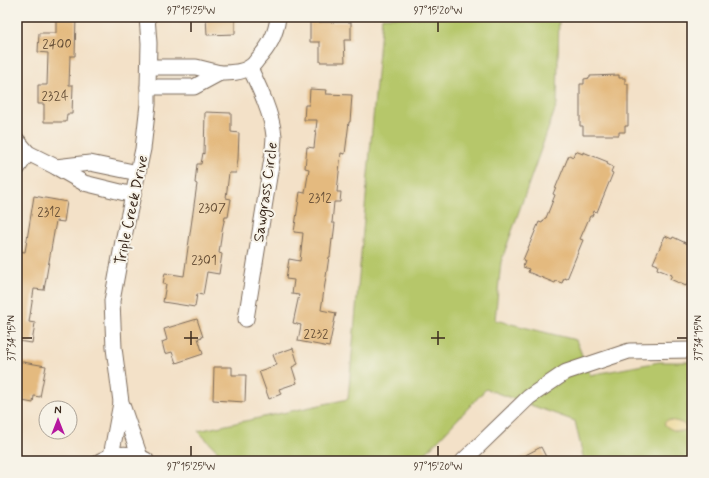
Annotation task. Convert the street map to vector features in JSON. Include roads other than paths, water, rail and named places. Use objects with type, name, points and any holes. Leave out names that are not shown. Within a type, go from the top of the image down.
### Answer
[{"type":"street","name":"Triple Creek Drive","points":[[143,459],[121,402],[114,348],[112,301],[123,241],[144,149],[148,104],[149,67],[147,17]]},
{"type":"street","points":[[149,67],[196,67],[220,73],[235,72],[250,68],[263,54],[272,39],[277,29],[278,17]]},
{"type":"street","name":"Sawgrass Circle","points":[[246,319],[273,152],[274,136],[271,121],[259,86],[250,68]]},
{"type":"street","points":[[148,86],[194,87],[220,73]]},
{"type":"street","points":[[17,140],[28,153],[84,183],[133,195]]},
{"type":"street","points":[[17,169],[28,153]]},
{"type":"street","points":[[56,167],[90,162],[138,173]]},
{"type":"street","points":[[463,461],[529,397],[566,372],[629,351],[692,350]]},
{"type":"street","name":"Triple Creek Drive","points":[[105,458],[121,402]]},
{"type":"street","points":[[105,458],[123,454],[143,459]]}]
